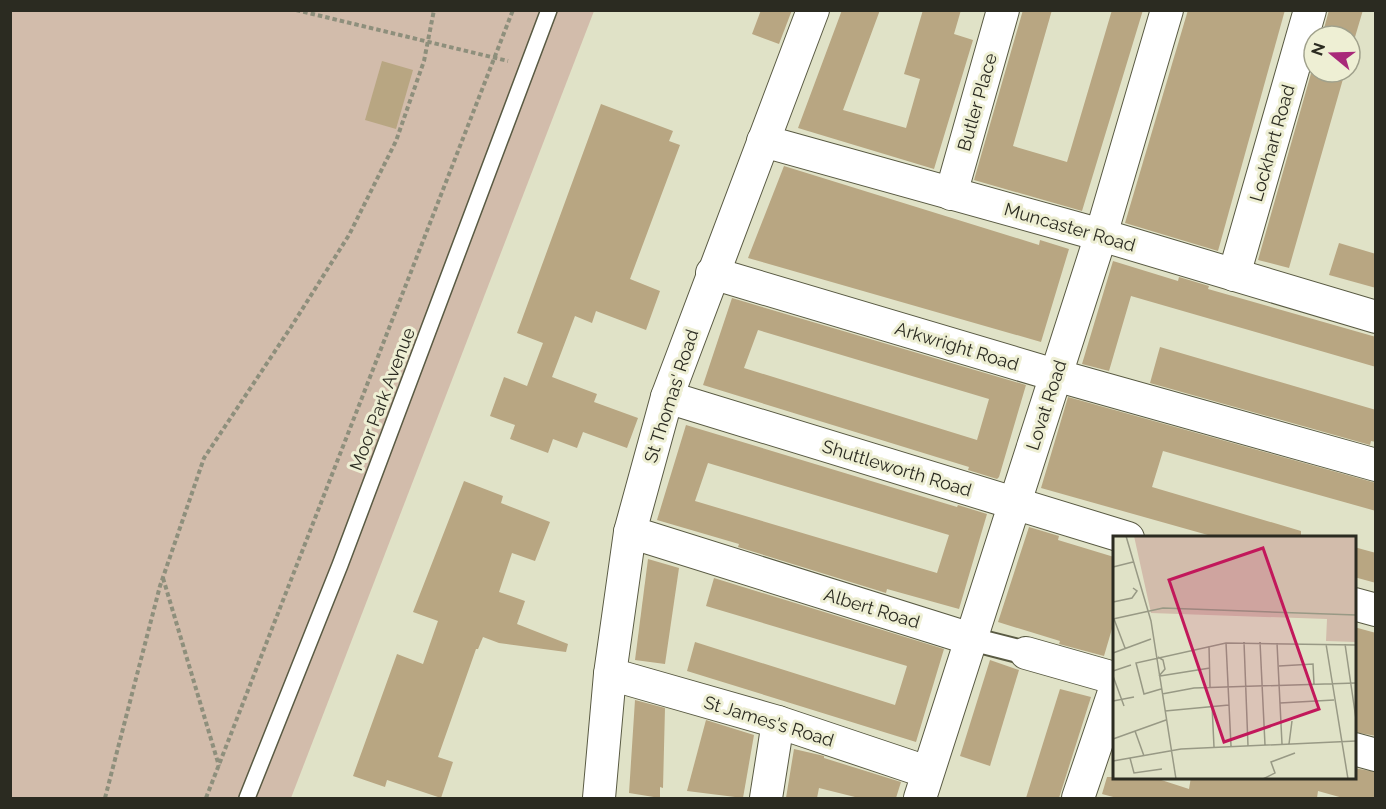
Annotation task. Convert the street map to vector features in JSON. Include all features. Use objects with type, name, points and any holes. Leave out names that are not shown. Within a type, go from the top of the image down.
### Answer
[{"type":"street","name":"St Thomas' Road","points":[[599,798],[610,674],[630,532],[667,397],[813,10]]},
{"type":"street","name":"Butler Place","points":[[951,194],[1003,10]]},
{"type":"street","name":"Lovat Road","points":[[924,785],[1101,235],[1167,10]]},
{"type":"street","name":"Lockhart Road","points":[[1234,275],[1310,10]]},
{"type":"street","name":"Muncaster Road","points":[[764,141],[1101,235],[1376,318]]},
{"type":"street","name":"Arkwright Road","points":[[712,273],[1055,375],[1376,465]]},
{"type":"street","name":"Shuttleworth Road","points":[[667,397],[1125,536]]},
{"type":"street","name":"Albert Road","points":[[630,532],[971,639],[1113,678]]},
{"type":"street","points":[[1356,605],[1376,610]]},
{"type":"street","name":"St James's Road","points":[[610,674],[778,722],[924,785]]},
{"type":"street","points":[[1078,798],[1113,695]]},
{"type":"street","points":[[766,798],[778,722]]},
{"type":"street","points":[[1356,750],[1376,755]]},
{"type":"lane","name":"Moor Park Avenue","points":[[247,798],[340,565],[549,10]]},
{"type":"path","points":[[296,10],[527,67]]},
{"type":"path","points":[[105,798],[163,577],[204,458],[349,235],[396,141],[424,61],[434,10]]},
{"type":"path","points":[[206,798],[513,10]]},
{"type":"path","points":[[163,577],[219,766]]},
{"type":"shaded area","points":[[10,11],[594,11],[291,798],[11,798]]},
{"type":"building","points":[[761,10],[792,10],[779,44],[752,34]]},
{"type":"building","points":[[842,10],[880,10],[843,110],[906,128],[920,79],[904,74],[923,10],[961,10],[954,34],[973,40],[934,169],[798,128]]},
{"type":"building","points":[[1023,10],[1052,10],[1013,146],[1067,162],[1112,10],[1143,10],[1082,211],[974,180]]},
{"type":"building","points":[[1188,10],[1285,10],[1218,251],[1125,223]]},
{"type":"building","points":[[1329,10],[1363,10],[1359,24],[1325,24]]},
{"type":"building","points":[[382,61],[413,70],[396,129],[365,120]]},
{"type":"building","points":[[1308,84],[1342,84],[1289,268],[1258,260]]},
{"type":"building","points":[[601,104],[673,131],[669,141],[680,145],[630,279],[660,291],[646,330],[596,311],[592,323],[575,316],[552,377],[597,394],[594,402],[638,418],[627,448],[583,432],[577,448],[553,439],[548,453],[510,439],[515,425],[490,416],[504,377],[527,386],[543,343],[517,333]]},
{"type":"building","points":[[784,166],[1039,245],[1040,240],[1069,249],[1041,342],[748,258]]},
{"type":"building","points":[[1339,243],[1376,254],[1376,288],[1329,275]]},
{"type":"building","points":[[1113,261],[1178,281],[1179,277],[1209,286],[1208,289],[1376,337],[1376,367],[1131,296],[1109,371],[1082,364]]},
{"type":"building","points":[[732,298],[1026,385],[997,479],[968,470],[969,467],[703,385]],"holes":[[[758,330],[989,399],[977,440],[744,368]]]},
{"type":"building","points":[[1160,347],[1376,410],[1376,442],[1371,441],[1370,445],[1150,383]]},
{"type":"building","points":[[1068,397],[1376,483],[1376,511],[1163,451],[1152,487],[1301,531],[1301,536],[1211,536],[1041,488]]},
{"type":"building","points":[[686,425],[987,514],[959,609],[887,589],[886,593],[738,547],[739,544],[657,520]],"holes":[[[708,463],[949,535],[937,573],[695,501]]]},
{"type":"building","points":[[464,481],[503,496],[501,503],[550,522],[535,561],[512,553],[499,592],[525,601],[517,624],[568,644],[566,652],[499,643],[483,637],[476,649],[438,757],[453,762],[441,798],[387,780],[385,787],[353,776],[397,654],[423,664],[438,621],[413,612]]},
{"type":"building","points":[[1029,527],[1059,536],[1058,540],[1113,557],[1113,625],[1104,656],[1059,644],[1060,641],[998,622]]},
{"type":"building","points":[[1356,548],[1376,553],[1376,583],[1356,578]]},
{"type":"building","points":[[648,559],[679,568],[665,664],[635,660]]},
{"type":"building","points":[[714,578],[944,649],[916,742],[687,671],[695,642],[895,705],[907,666],[706,606]]},
{"type":"building","points":[[1356,628],[1376,633],[1376,736],[1356,732]]},
{"type":"building","points":[[990,660],[1019,670],[990,766],[960,756]]},
{"type":"building","points":[[1060,689],[1091,697],[1059,798],[1026,798]]},
{"type":"building","points":[[635,700],[665,708],[663,788],[660,787],[660,798],[629,793]]},
{"type":"building","points":[[706,720],[754,735],[743,798],[687,791]]},
{"type":"building","points":[[794,749],[824,756],[824,758],[901,782],[896,798],[859,798],[819,788],[817,798],[786,798]]},
{"type":"building","points":[[1356,768],[1376,772],[1376,798],[1343,798],[1318,791],[1317,798],[1117,798],[1102,794],[1107,777],[1158,779],[1189,789],[1191,779],[1356,779]]}]
